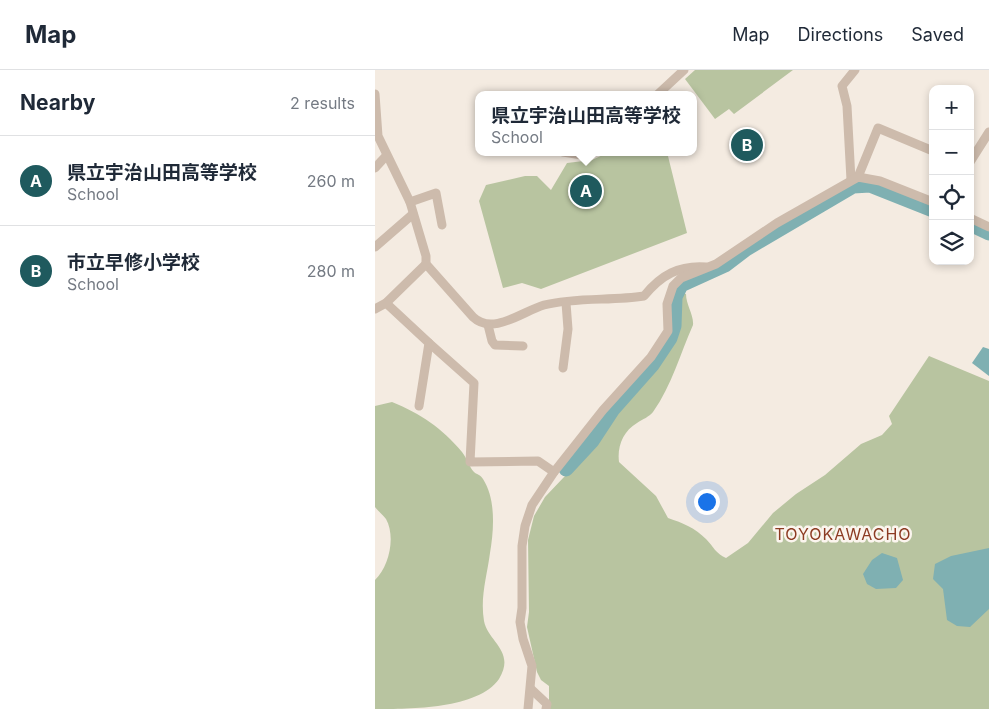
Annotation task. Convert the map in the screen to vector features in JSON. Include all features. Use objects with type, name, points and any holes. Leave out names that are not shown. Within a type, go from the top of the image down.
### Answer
[{"type":"street","points":[[661,91],[684,70]]},
{"type":"street","points":[[854,178],[847,106],[842,86],[855,70]]},
{"type":"street","points":[[375,94],[378,136],[386,156],[410,202],[426,256],[426,264],[473,317],[488,325],[546,305],[644,296],[657,281],[670,272],[695,266],[709,267]]},
{"type":"street","points":[[528,709],[532,666],[519,622],[522,608],[522,546],[525,526],[532,505],[603,410],[651,357],[664,338],[669,327],[667,304],[673,286],[681,278],[709,267],[777,223],[854,178],[878,128],[929,149]]},
{"type":"street","points":[[974,156],[989,132]]},
{"type":"street","points":[[376,164],[386,156]]},
{"type":"street","points":[[854,178],[880,181],[929,200]]},
{"type":"street","points":[[410,202],[436,193],[442,225]]},
{"type":"street","points":[[375,246],[413,214]]},
{"type":"street","points":[[974,220],[989,227]]},
{"type":"street","points":[[375,310],[386,303],[426,264]]},
{"type":"street","points":[[386,303],[474,384],[470,462],[538,460],[555,472]]},
{"type":"street","points":[[563,368],[568,329],[566,303]]},
{"type":"street","points":[[488,325],[492,342],[495,345],[523,346]]},
{"type":"street","points":[[419,406],[429,343]]},
{"type":"street","points":[[531,689],[547,704],[546,709]]},
{"type":"green space","points":[[695,70],[793,70],[734,114],[729,109],[715,119],[697,95],[697,91],[694,91],[685,79]]},
{"type":"green space","points":[[600,156],[668,156],[687,233],[541,289],[522,283],[503,288],[479,201],[486,185],[525,176],[537,176],[551,190],[567,163],[592,160]]},
{"type":"green space","points":[[683,293],[686,294],[693,325],[660,402],[648,417],[628,430],[622,440],[619,462],[656,496],[668,518],[698,532],[717,552],[726,558],[748,543],[773,513],[796,494],[825,475],[861,444],[882,435],[892,424],[889,416],[929,356],[989,381],[989,709],[549,709],[549,686],[541,680],[537,672],[527,627],[529,612],[528,540],[534,516],[545,497],[584,456],[620,406],[659,360],[677,330],[680,297]]},
{"type":"green space","points":[[392,402],[422,417],[447,436],[462,452],[472,470],[482,478],[490,496],[493,525],[483,595],[483,612],[486,628],[503,654],[503,669],[499,679],[489,689],[460,702],[407,709],[375,709],[375,580],[384,568],[391,543],[389,526],[386,519],[375,507],[375,406]]},
{"type":"water","points":[[983,347],[989,349],[989,376],[972,363]]},
{"type":"water","points":[[989,548],[989,609],[970,627],[957,626],[947,620],[943,589],[933,579],[935,564],[951,556]]},
{"type":"water","points":[[882,553],[897,558],[903,580],[896,588],[876,589],[867,584],[863,574],[872,560]]},
{"type":"waterway","points":[[566,469],[592,441],[613,409],[652,365],[670,338],[674,326],[675,297],[681,285],[725,265],[746,249],[853,186],[870,185],[929,208]]},
{"type":"waterway","points":[[974,226],[989,233]]},
{"type":"place","name":"市立早修小学校","points":[[747,145]]},
{"type":"place","name":"県立宇治山田高等学校","points":[[586,191]]},
{"type":"district","name":"TOYOKAWACHO","points":[[843,534]]}]
